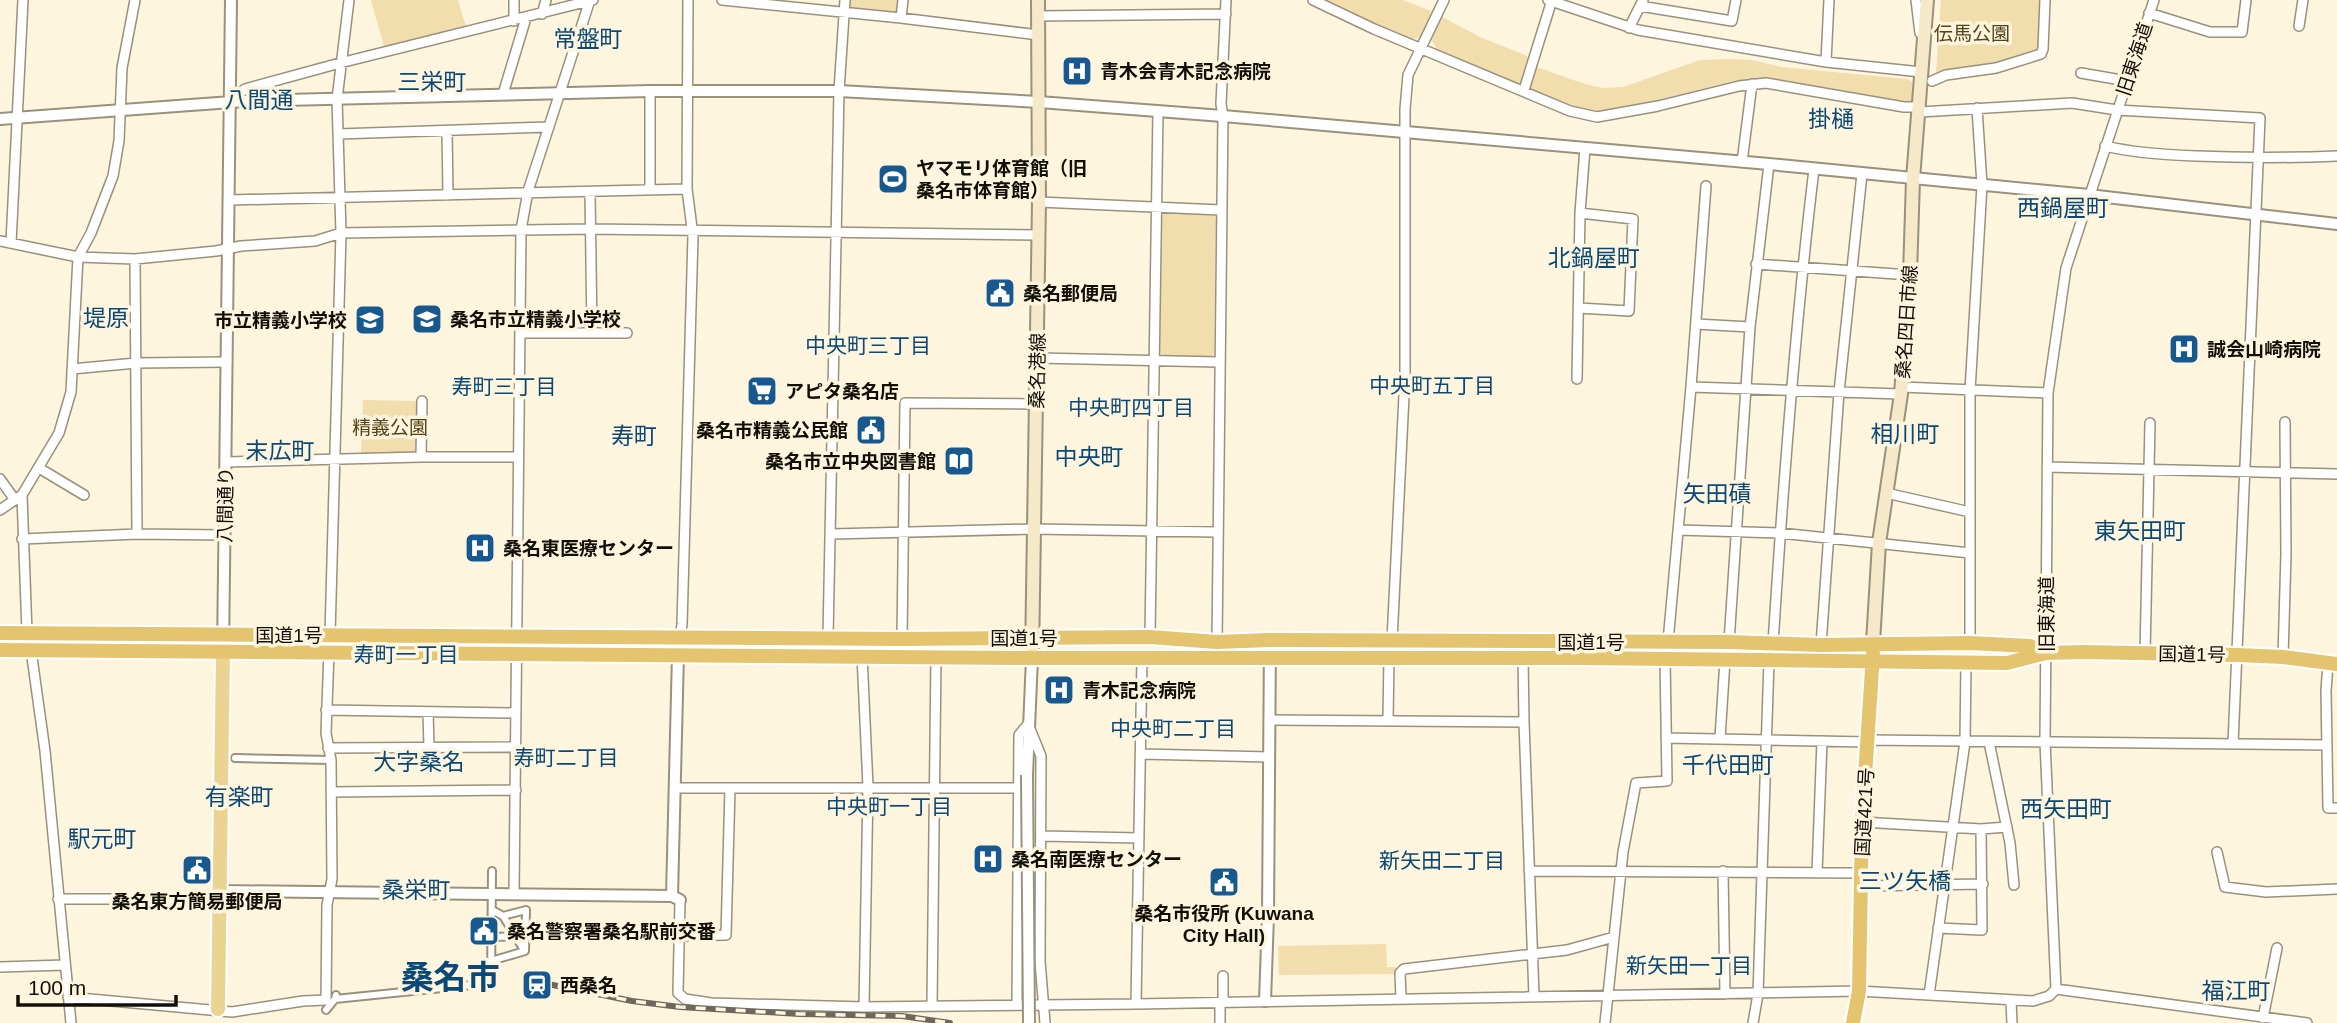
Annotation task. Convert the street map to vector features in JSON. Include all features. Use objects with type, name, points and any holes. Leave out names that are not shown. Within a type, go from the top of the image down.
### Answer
[{"type":"highway","name":"国道1号","points":[[0,633],[902,639],[1150,637],[1217,642],[1730,642],[1821,645],[1970,643],[2030,646],[2046,653]]},
{"type":"highway","name":"国道421号","points":[[1853,1023],[1859,991],[1863,822],[1873,643]]},
{"type":"highway","name":"国道1号","points":[[0,650],[2007,663],[2046,653],[2238,655],[2283,657],[2333,664]]},
{"type":"main road","name":"桑名港線","points":[[1032,658],[1040,202],[1038,0]]},
{"type":"main road","name":"桑名四日市線","points":[[1873,643],[1880,543],[1902,391],[1913,178],[1927,0]]},
{"type":"main road","name":"八間通り","points":[[218,1009],[223,652]]},
{"type":"street","points":[[11,243],[23,0]]},
{"type":"street","points":[[0,510],[19,498],[39,468],[59,433],[71,392],[78,257],[101,210],[113,176],[121,111],[122,68],[135,0]]},
{"type":"street","name":"八間通り","points":[[223,652],[231,0]]},
{"type":"street","points":[[330,635],[341,233],[337,99],[349,0]]},
{"type":"street","points":[[514,0],[514,21]]},
{"type":"street","points":[[542,14],[546,0]]},
{"type":"street","points":[[514,894],[521,230],[528,191],[590,0]]},
{"type":"street","points":[[230,103],[245,89],[596,0]]},
{"type":"street","points":[[688,0],[687,189],[693,236],[675,789],[676,898],[680,936],[678,993],[685,999],[711,1003],[864,1007],[1859,991],[2033,1001],[2049,996],[2056,989],[2243,1019],[2263,1018],[2307,1023]]},
{"type":"street","points":[[722,0],[1039,35]]},
{"type":"street","points":[[828,637],[839,91],[845,0]]},
{"type":"street","points":[[901,18],[903,0]]},
{"type":"street","points":[[1217,642],[1221,104],[1226,0]]},
{"type":"street","points":[[1313,0],[1570,111],[1597,117],[1766,83],[1920,110],[2072,103],[2117,110],[2260,118],[2233,744]]},
{"type":"street","points":[[1392,641],[1405,375],[1405,109],[1408,75],[1444,0]]},
{"type":"street","points":[[1524,90],[1550,0],[1629,28],[1826,62],[1921,72]]},
{"type":"street","points":[[1629,28],[1641,3],[1732,22],[1736,0]]},
{"type":"street","points":[[1826,62],[1829,0]]},
{"type":"street","points":[[1916,0],[1922,52]]},
{"type":"street","points":[[1932,81],[1946,75],[1996,68],[2041,54],[2045,0]]},
{"type":"street","name":"旧東海道","points":[[2056,989],[2045,742],[2048,393],[2066,268],[2154,0]]},
{"type":"street","points":[[2149,13],[2210,32],[2242,32],[2246,0]]},
{"type":"street","points":[[2299,26],[2303,0]]},
{"type":"street","points":[[1038,16],[1226,14]]},
{"type":"street","points":[[503,94],[526,18]]},
{"type":"street","points":[[2081,73],[2127,81]]},
{"type":"street","points":[[1742,162],[1752,84]]},
{"type":"street","points":[[0,119],[230,103],[337,99],[650,91],[839,91],[1223,116],[1769,164],[2089,195],[2337,224]]},
{"type":"street","points":[[650,91],[650,190]]},
{"type":"street","points":[[1970,643],[1970,391],[1982,185],[1977,108]]},
{"type":"street","points":[[1150,637],[1158,111]]},
{"type":"street","points":[[338,134],[549,127]]},
{"type":"street","points":[[447,131],[448,195]]},
{"type":"street","points":[[2105,146],[2139,152],[2258,159],[2337,156]]},
{"type":"street","points":[[1577,379],[1580,213],[1585,148]]},
{"type":"street","points":[[1730,642],[1750,327],[1769,164]]},
{"type":"street","points":[[1773,644],[1791,390],[1814,169]]},
{"type":"street","points":[[1821,645],[1839,392],[1862,174]]},
{"type":"street","points":[[1668,642],[1706,186]]},
{"type":"street","points":[[229,200],[687,189]]},
{"type":"street","points":[[590,192],[592,333]]},
{"type":"street","points":[[1040,202],[1221,210]]},
{"type":"street","points":[[1578,308],[1629,311],[1633,219],[1580,213]]},
{"type":"street","points":[[0,241],[78,257],[135,259],[228,250],[241,246],[315,241],[341,233],[590,229],[1039,234]]},
{"type":"street","points":[[135,259],[136,534]]},
{"type":"street","points":[[1756,264],[1910,275]]},
{"type":"street","points":[[1696,324],[1750,327]]},
{"type":"street","points":[[520,333],[627,333]]},
{"type":"street","points":[[1038,358],[1218,362]]},
{"type":"street","points":[[72,369],[136,363],[227,362]]},
{"type":"street","points":[[1691,387],[1839,392],[2048,393]]},
{"type":"street","points":[[421,457],[422,401]]},
{"type":"street","points":[[902,639],[905,403],[1037,404]]},
{"type":"street","points":[[2283,657],[2286,554],[2285,422]]},
{"type":"street","points":[[2145,654],[2150,423]]},
{"type":"street","points":[[226,462],[518,457]]},
{"type":"street","points":[[2047,467],[2337,474]]},
{"type":"street","points":[[39,468],[84,495]]},
{"type":"street","points":[[0,479],[19,498],[27,633],[45,751],[71,1023]]},
{"type":"street","points":[[1886,493],[1970,512]]},
{"type":"street","points":[[832,534],[1033,529],[1217,532]]},
{"type":"street","points":[[1678,530],[1780,533],[1970,553]]},
{"type":"street","points":[[22,539],[136,534],[224,536]]},
{"type":"street","points":[[1265,1001],[1268,952],[1270,640]]},
{"type":"street","points":[[68,997],[232,1012],[326,1000],[327,905],[332,879],[331,760],[326,733],[328,652]]},
{"type":"street","points":[[862,655],[868,787],[864,1007]]},
{"type":"street","points":[[932,1006],[936,656]]},
{"type":"street","points":[[1136,1004],[1142,657]]},
{"type":"street","points":[[1029,1023],[1027,775],[1032,658]]},
{"type":"street","points":[[1388,720],[1389,658]]},
{"type":"street","points":[[1523,658],[1534,996]]},
{"type":"street","points":[[1605,1023],[1621,871],[1636,783],[1667,781],[1665,659]]},
{"type":"street","points":[[1720,738],[1724,660]]},
{"type":"street","points":[[1753,1023],[1758,994],[1769,661]]},
{"type":"street","points":[[1929,995],[1965,741],[1966,662]]},
{"type":"street","points":[[2333,664],[2326,745],[2328,808],[2337,808]]},
{"type":"street","points":[[326,710],[516,713]]},
{"type":"street","points":[[428,712],[429,747]]},
{"type":"street","points":[[1269,720],[1524,722]]},
{"type":"street","points":[[1017,1005],[1019,735],[1028,724]]},
{"type":"street","points":[[1028,724],[1041,756],[1040,961],[1045,1023]]},
{"type":"street","points":[[1666,738],[2326,745]]},
{"type":"street","points":[[1817,873],[1822,741]]},
{"type":"street","points":[[1989,742],[2007,827],[2014,885]]},
{"type":"street","points":[[328,748],[516,747]]},
{"type":"street","points":[[1141,754],[1269,757]]},
{"type":"street","points":[[235,758],[331,760]]},
{"type":"street","points":[[680,936],[726,935],[730,788]]},
{"type":"street","points":[[675,789],[1017,788]]},
{"type":"street","points":[[331,792],[516,790]]},
{"type":"street","points":[[1863,822],[1953,829],[2007,827]]},
{"type":"street","points":[[1938,928],[1982,930],[1981,829]]},
{"type":"street","points":[[1042,836],[1139,838]]},
{"type":"street","points":[[2217,852],[2225,887],[2266,892],[2337,889]]},
{"type":"street","points":[[326,1010],[335,997],[491,983],[492,871]]},
{"type":"street","points":[[1529,871],[1817,873],[1861,880],[1983,884]]},
{"type":"street","points":[[1723,871],[1726,994]]},
{"type":"street","points":[[221,891],[676,898]]},
{"type":"street","points":[[58,899],[126,899]]},
{"type":"street","points":[[492,910],[503,916],[525,951]]},
{"type":"street","points":[[503,916],[526,910],[525,951]]},
{"type":"street","points":[[491,937],[524,936]]},
{"type":"street","points":[[1401,998],[1401,973],[1404,970],[1567,950],[1614,937]]},
{"type":"street","points":[[2263,1018],[2277,948]]},
{"type":"street","points":[[491,961],[525,951]]},
{"type":"street","points":[[0,967],[65,965]]},
{"type":"street","points":[[1220,1023],[1223,976]]},
{"type":"street","points":[[2011,1001],[2012,1023]]},
{"type":"green space","points":[[371,0],[458,0],[467,30],[385,50]]},
{"type":"green space","points":[[849,0],[899,0],[898,13],[848,8]]},
{"type":"green space","points":[[1323,0],[1403,0],[1525,55],[1539,68],[1603,88],[1623,87],[1700,60],[1752,60],[1782,67],[1907,79],[1912,82],[1912,102],[1761,78],[1733,81],[1599,113],[1583,110],[1437,49],[1432,41],[1421,37],[1411,39]]},
{"type":"green space","name":"伝馬公園","points":[[1941,0],[2041,0],[2039,50],[1988,66],[1936,74]]},
{"type":"green space","points":[[1166,212],[1213,213],[1216,218],[1214,354],[1211,357],[1164,356],[1160,352],[1162,216]]},
{"type":"green space","name":"精義公園","points":[[363,400],[420,401],[419,452],[361,454]]},
{"type":"green space","points":[[1386,944],[1387,967],[1396,967],[1397,974],[1279,975],[1278,946]]},
{"type":"railway","points":[[538,982],[632,1001],[680,1007],[800,1014],[902,1016],[950,1023]]},
{"type":"place","name":"青木会青木記念病院","points":[[1077,71]]},
{"type":"place","name":"ヤマモリ体育館（旧 桑名市体育館）","points":[[893,179]]},
{"type":"place","name":"桑名郵便局","points":[[1000,293]]},
{"type":"place","name":"桑名市立精義小学校","points":[[427,319]]},
{"type":"place","name":"市立精義小学校","points":[[370,320]]},
{"type":"place","name":"誠会山崎病院","points":[[2184,349]]},
{"type":"place","name":"アピタ桑名店","points":[[762,391]]},
{"type":"place","name":"桑名市精義公民館","points":[[871,430]]},
{"type":"place","name":"桑名市立中央図書館","points":[[959,461]]},
{"type":"place","name":"桑名東医療センター","points":[[480,548]]},
{"type":"place","name":"青木記念病院","points":[[1059,690]]},
{"type":"place","name":"桑名南医療センター","points":[[988,859]]},
{"type":"place","name":"桑名東方簡易郵便局","points":[[197,870]]},
{"type":"place","name":"桑名市役所 (Kuwana City Hall)","points":[[1224,882]]},
{"type":"place","name":"桑名警察署桑名駅前交番","points":[[484,931]]},
{"type":"place","name":"西桑名","points":[[537,985]]},
{"type":"district","name":"常盤町","points":[[588,39]]},
{"type":"district","name":"三栄町","points":[[432,82]]},
{"type":"district","name":"八間通","points":[[259,100]]},
{"type":"district","name":"掛樋","points":[[1831,119]]},
{"type":"district","name":"西鍋屋町","points":[[2063,208]]},
{"type":"district","name":"北鍋屋町","points":[[1594,258]]},
{"type":"district","name":"堤原","points":[[106,318]]},
{"type":"district","name":"中央町三丁目","points":[[868,346]]},
{"type":"district","name":"中央町五丁目","points":[[1432,386]]},
{"type":"district","name":"寿町三丁目","points":[[504,387]]},
{"type":"district","name":"中央町四丁目","points":[[1131,408]]},
{"type":"district","name":"相川町","points":[[1905,434]]},
{"type":"district","name":"寿町","points":[[634,436]]},
{"type":"district","name":"末広町","points":[[280,451]]},
{"type":"district","name":"中央町","points":[[1089,457]]},
{"type":"district","name":"矢田磧","points":[[1717,494]]},
{"type":"district","name":"東矢田町","points":[[2140,531]]},
{"type":"district","name":"寿町一丁目","points":[[406,655]]},
{"type":"district","name":"中央町二丁目","points":[[1173,729]]},
{"type":"district","name":"寿町二丁目","points":[[566,758]]},
{"type":"district","name":"大字桑名","points":[[419,762]]},
{"type":"district","name":"千代田町","points":[[1728,765]]},
{"type":"district","name":"有楽町","points":[[239,797]]},
{"type":"district","name":"中央町一丁目","points":[[889,807]]},
{"type":"district","name":"西矢田町","points":[[2066,809]]},
{"type":"district","name":"駅元町","points":[[102,839]]},
{"type":"district","name":"新矢田二丁目","points":[[1442,861]]},
{"type":"district","name":"三ツ矢橋","points":[[1905,881]]},
{"type":"district","name":"桑栄町","points":[[416,890]]},
{"type":"district","name":"新矢田一丁目","points":[[1689,966]]},
{"type":"district","name":"桑名市","points":[[450,977]]},
{"type":"district","name":"福江町","points":[[2236,991]]}]
